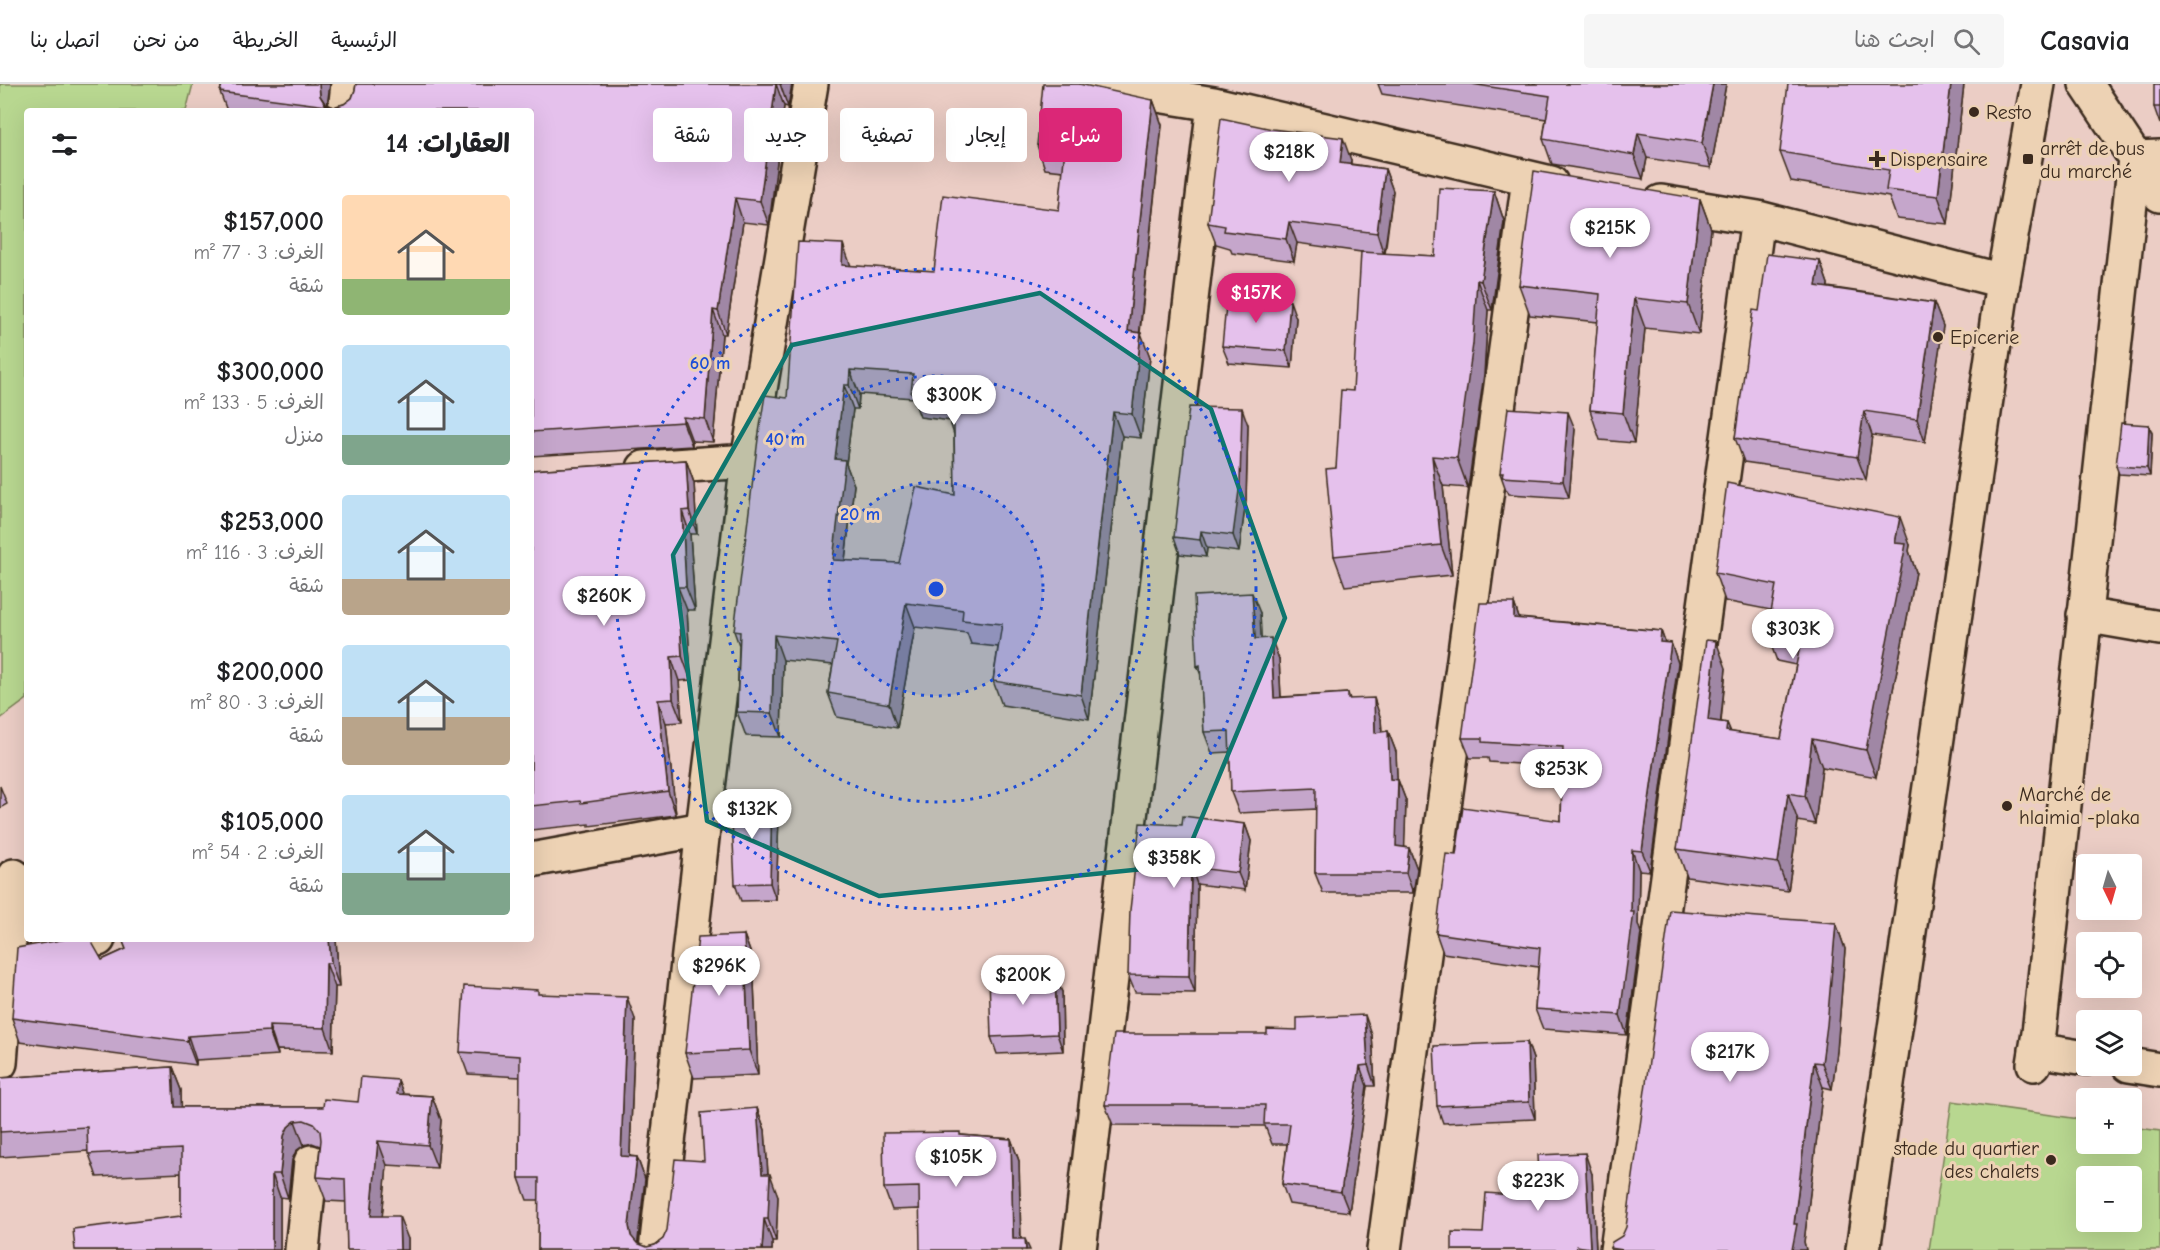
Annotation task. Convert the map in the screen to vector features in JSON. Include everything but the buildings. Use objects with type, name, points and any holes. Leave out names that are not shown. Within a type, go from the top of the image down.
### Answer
[{"type":"street","points":[[345,108],[348,84]]},
{"type":"street","points":[[656,1250],[703,829],[748,461],[812,84]]},
{"type":"street","points":[[1089,84],[1214,104],[1529,179],[1575,187]]},
{"type":"street","points":[[1863,1250],[2003,281],[2038,84]]},
{"type":"street","points":[[2086,84],[2148,158],[2160,195]]},
{"type":"street","points":[[1079,1250],[1214,104]]},
{"type":"street","points":[[2076,1058],[2035,1057],[2085,615],[2148,158]]},
{"type":"street","points":[[1384,1250],[1529,179]]},
{"type":"street","points":[[1632,196],[1758,218],[2003,281]]},
{"type":"street","points":[[1617,1250],[1758,218]]},
{"type":"street","points":[[611,470],[748,461]]},
{"type":"street","points":[[2085,615],[2160,628]]},
{"type":"street","points":[[534,859],[703,829]]},
{"type":"street","points":[[0,1063],[14,876]]},
{"type":"street","points":[[7,956],[82,942]]},
{"type":"street","points":[[2142,1067],[2160,1070]]},
{"type":"street","points":[[302,1250],[311,1162]]},
{"type":"highlighted area","points":[[1040,293],[1211,409],[1285,618],[1182,865],[879,896],[707,821],[673,555],[792,345]]},
{"type":"green space","points":[[0,84],[193,84],[187,108],[24,108],[24,701],[0,719]]},
{"type":"green space","name":"stade du quartier des chalets","points":[[1952,1101],[2076,1119],[2076,1154],[2142,1154],[2142,1128],[2160,1131],[2160,1250],[1929,1250]]},
{"type":"place","name":"Resto","points":[[1974,112]]},
{"type":"place","name":"Dispensaire","points":[[1877,159]]},
{"type":"place","name":"arrêt de bus du marché","points":[[2028,159]]},
{"type":"place","name":"Epicerie","points":[[1938,337]]},
{"type":"place","name":"Marché de hlaimia -plaka","points":[[2007,806]]},
{"type":"place","name":"stade du quartier des chalets","points":[[2051,1160]]}]
